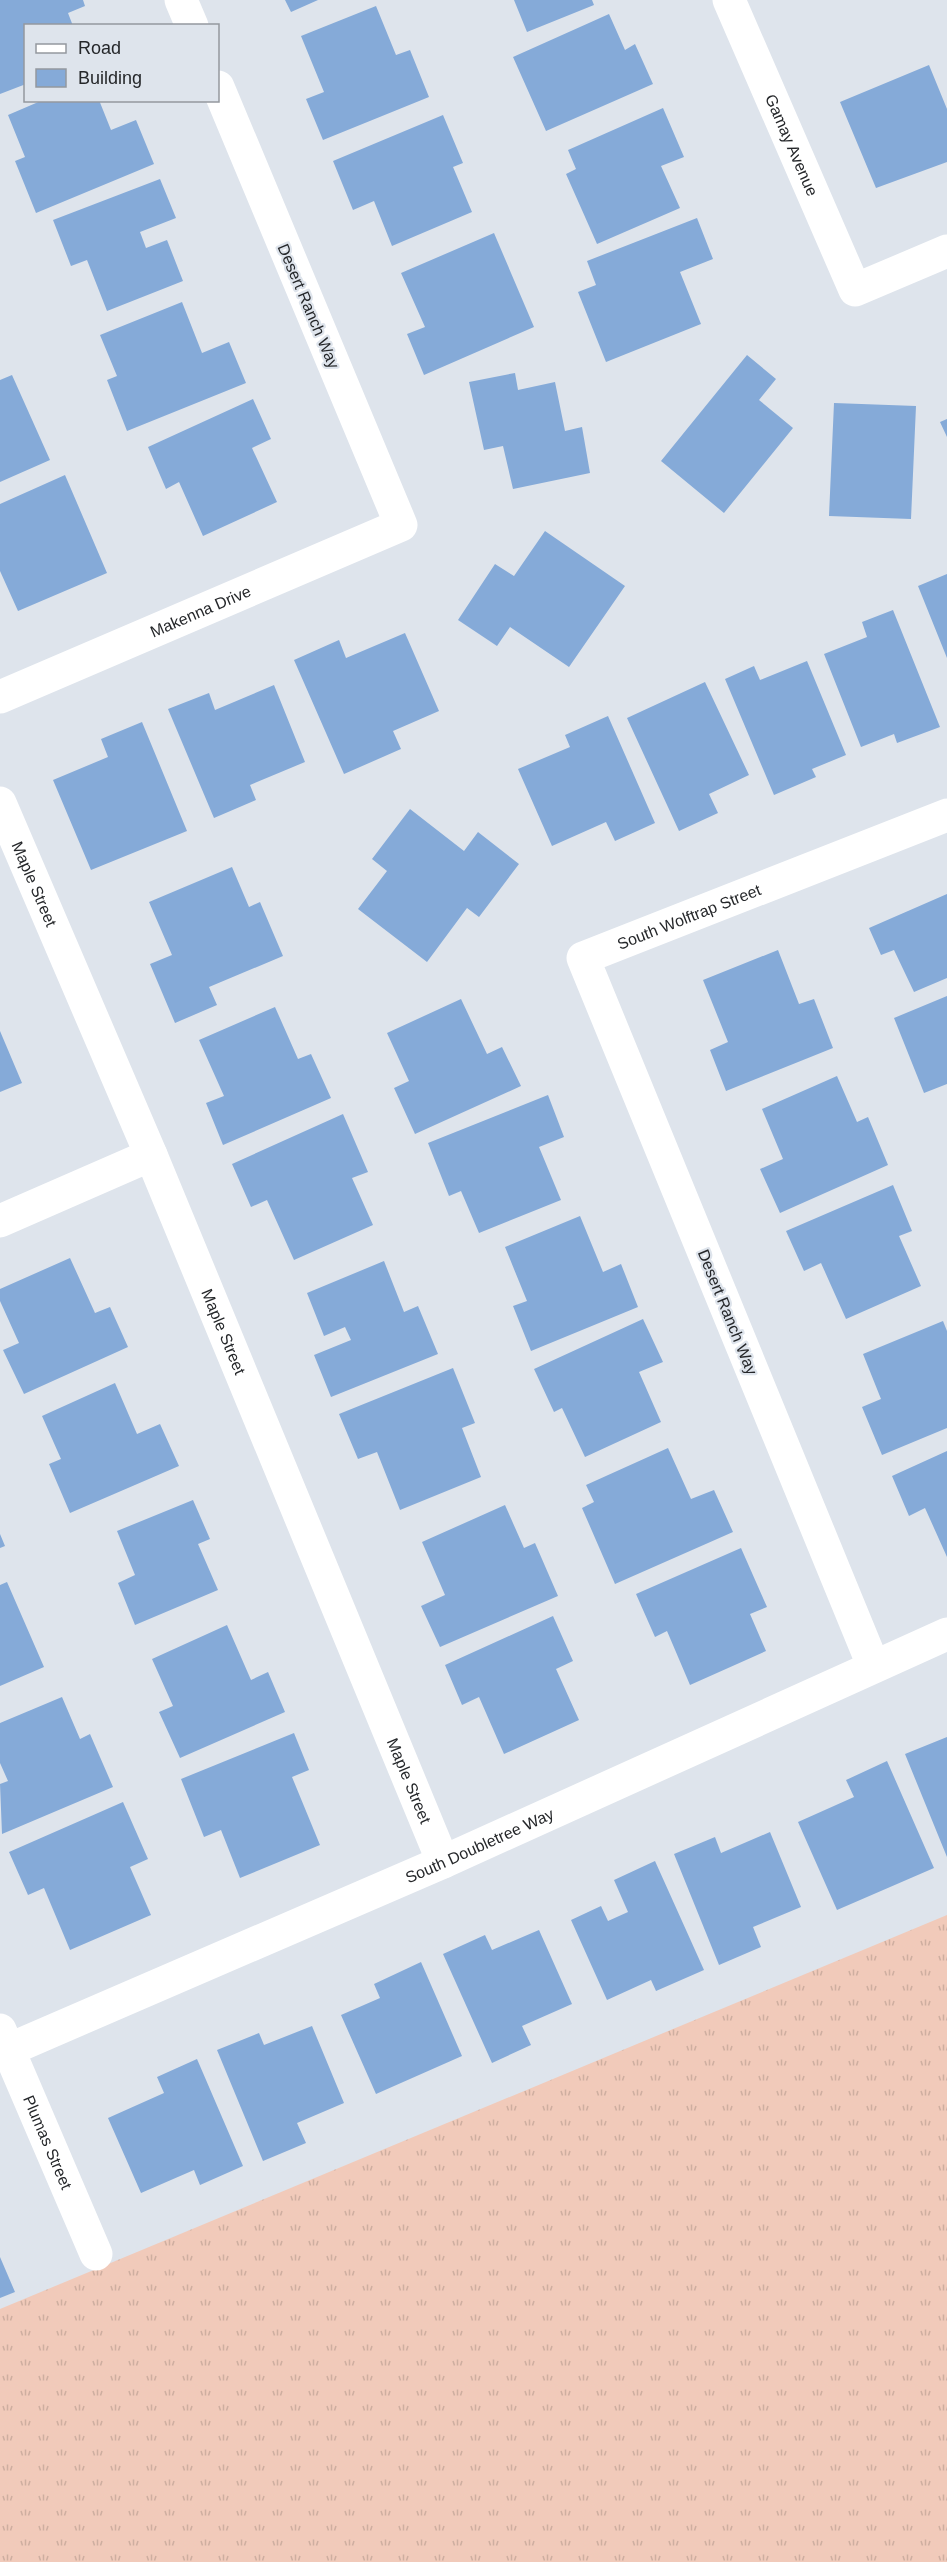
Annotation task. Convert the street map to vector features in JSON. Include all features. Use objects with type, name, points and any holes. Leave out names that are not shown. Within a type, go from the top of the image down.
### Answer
[{"type":"street","points":[[181,0],[191,24]]},
{"type":"street","name":"Gamay Avenue","points":[[729,0],[855,290],[947,251]]},
{"type":"street","name":"Desert Ranch Way","points":[[219,89],[401,525]]},
{"type":"street","name":"Makenna Drive","points":[[0,697],[401,525]]},
{"type":"street","name":"Maple Street","points":[[0,803],[151,1155],[443,1862]]},
{"type":"street","name":"South Wolftrap Street","points":[[583,958],[947,814]]},
{"type":"street","name":"Desert Ranch Way","points":[[583,958],[873,1665]]},
{"type":"street","points":[[0,1221],[151,1155]]},
{"type":"street","name":"South Doubletree Way","points":[[4,2040],[443,1862],[873,1665],[947,1634]]},
{"type":"street","name":"Plumas Street","points":[[4,2040],[96,2254]]},
{"type":"green space","points":[[947,1915],[947,2562],[0,2562],[0,2309]]},
{"type":"building","points":[[0,0],[83,0],[85,6],[68,13],[72,24],[24,24],[24,85],[0,94]]},
{"type":"building","points":[[285,0],[318,0],[291,12]]},
{"type":"building","points":[[514,0],[592,0],[594,5],[527,32]]},
{"type":"building","points":[[376,6],[396,55],[410,50],[429,97],[323,140],[306,99],[324,92],[301,36]]},
{"type":"building","points":[[609,14],[625,50],[635,44],[653,84],[546,131],[513,57]]},
{"type":"building","points":[[929,65],[947,109],[947,162],[876,188],[840,102]]},
{"type":"building","points":[[38,102],[100,102],[111,130],[136,120],[154,164],[36,213],[15,161],[25,157],[8,115]]},
{"type":"building","points":[[663,108],[684,157],[661,166],[680,208],[597,244],[566,174],[576,169],[568,150]]},
{"type":"building","points":[[443,115],[463,163],[453,167],[472,212],[392,246],[374,201],[353,210],[333,161]]},
{"type":"building","points":[[160,179],[176,218],[140,232],[146,248],[167,240],[183,281],[107,311],[87,260],[71,266],[53,220]]},
{"type":"building","points":[[697,218],[713,259],[680,272],[701,324],[606,362],[578,292],[596,285],[587,261]]},
{"type":"building","points":[[494,233],[534,327],[424,375],[407,334],[425,327],[401,273]]},
{"type":"building","points":[[182,302],[202,353],[229,342],[246,383],[127,431],[107,380],[117,376],[100,335]]},
{"type":"building","points":[[747,355],[776,379],[759,400],[793,428],[724,513],[661,461]]},
{"type":"building","points":[[515,373],[518,390],[555,382],[565,431],[582,427],[590,473],[513,489],[503,446],[484,450],[469,382]]},
{"type":"building","points":[[12,375],[50,460],[0,482],[0,380]]},
{"type":"building","points":[[253,399],[271,439],[252,448],[277,502],[203,536],[179,482],[166,489],[148,447]]},
{"type":"building","points":[[834,403],[916,406],[911,519],[829,516]]},
{"type":"building","points":[[947,419],[947,437],[940,422]]},
{"type":"building","points":[[65,475],[107,573],[18,611],[0,571],[0,504]]},
{"type":"building","points":[[545,531],[625,586],[569,667],[510,627],[497,646],[458,620],[495,564],[514,576]]},
{"type":"building","points":[[947,574],[947,658],[918,586]]},
{"type":"building","points":[[893,610],[940,727],[897,743],[894,734],[861,747],[824,654],[867,637],[862,622]]},
{"type":"building","points":[[405,633],[439,711],[393,731],[401,749],[344,774],[294,660],[339,640],[346,658]]},
{"type":"building","points":[[807,661],[846,755],[812,769],[816,777],[774,795],[725,679],[754,666],[760,680]]},
{"type":"building","points":[[705,682],[749,775],[709,794],[718,813],[679,831],[627,718]]},
{"type":"building","points":[[274,685],[305,762],[250,785],[256,800],[214,818],[168,709],[209,693],[215,710]]},
{"type":"building","points":[[608,716],[655,823],[615,841],[606,822],[552,846],[518,769],[570,747],[565,735]]},
{"type":"building","points":[[142,722],[187,831],[91,870],[53,780],[108,757],[101,739]]},
{"type":"building","points":[[410,809],[464,851],[478,832],[519,864],[479,917],[467,908],[427,962],[358,909],[387,871],[372,859]]},
{"type":"building","points":[[232,867],[249,907],[260,902],[283,956],[209,987],[217,1005],[175,1023],[150,964],[172,955],[149,902]]},
{"type":"building","points":[[947,894],[947,978],[914,992],[894,950],[881,955],[869,928]]},
{"type":"building","points":[[778,950],[799,1004],[814,999],[833,1048],[726,1091],[710,1050],[728,1042],[703,980]]},
{"type":"building","points":[[947,996],[947,1084],[924,1093],[894,1018]]},
{"type":"building","points":[[461,999],[487,1054],[502,1047],[521,1086],[415,1134],[394,1088],[409,1081],[387,1033]]},
{"type":"building","points":[[275,1007],[298,1059],[311,1054],[331,1098],[223,1145],[206,1103],[224,1096],[199,1040]]},
{"type":"building","points":[[0,1031],[22,1083],[0,1092]]},
{"type":"building","points":[[837,1076],[857,1122],[868,1117],[888,1165],[780,1213],[760,1169],[783,1159],[762,1109]]},
{"type":"building","points":[[548,1095],[564,1137],[539,1147],[561,1200],[479,1233],[461,1191],[449,1196],[428,1143]]},
{"type":"building","points":[[343,1114],[368,1172],[352,1178],[373,1225],[294,1260],[267,1200],[251,1207],[232,1164]]},
{"type":"building","points":[[893,1185],[912,1231],[899,1236],[921,1286],[846,1319],[821,1263],[804,1271],[786,1231]]},
{"type":"building","points":[[580,1216],[603,1272],[621,1264],[638,1307],[531,1351],[513,1306],[527,1301],[505,1247]]},
{"type":"building","points":[[70,1258],[95,1313],[110,1307],[128,1347],[24,1394],[3,1350],[19,1343],[0,1301],[0,1289]]},
{"type":"building","points":[[384,1261],[404,1312],[418,1306],[438,1354],[331,1397],[314,1355],[351,1340],[345,1327],[324,1336],[307,1293]]},
{"type":"building","points":[[643,1319],[663,1362],[639,1372],[661,1422],[585,1457],[562,1408],[554,1412],[534,1369]]},
{"type":"building","points":[[943,1321],[947,1331],[947,1428],[882,1455],[862,1407],[881,1399],[863,1354]]},
{"type":"building","points":[[453,1368],[475,1423],[462,1428],[481,1477],[400,1510],[377,1452],[358,1459],[339,1414]]},
{"type":"building","points":[[115,1383],[137,1434],[160,1424],[179,1466],[70,1513],[49,1464],[61,1459],[42,1416]]},
{"type":"building","points":[[668,1448],[691,1499],[714,1490],[733,1532],[615,1584],[582,1508],[594,1502],[586,1485]]},
{"type":"building","points":[[947,1451],[947,1557],[925,1508],[909,1516],[892,1476]]},
{"type":"building","points":[[193,1500],[210,1539],[198,1544],[218,1590],[135,1625],[118,1583],[135,1575],[117,1531]]},
{"type":"building","points":[[505,1505],[524,1548],[535,1543],[558,1596],[440,1647],[421,1606],[445,1595],[422,1542]]},
{"type":"building","points":[[0,1534],[5,1546],[0,1548]]},
{"type":"building","points":[[741,1548],[767,1607],[750,1614],[766,1651],[690,1685],[667,1631],[655,1637],[636,1594]]},
{"type":"building","points":[[7,1582],[44,1667],[0,1686],[0,1585]]},
{"type":"building","points":[[553,1616],[573,1661],[556,1669],[579,1720],[504,1754],[479,1697],[462,1705],[445,1665]]},
{"type":"building","points":[[227,1625],[251,1680],[268,1672],[285,1712],[180,1758],[159,1712],[173,1706],[152,1659]]},
{"type":"building","points":[[62,1697],[80,1739],[90,1734],[113,1787],[2,1834],[0,1784],[8,1781],[0,1763],[0,1723]]},
{"type":"building","points":[[294,1733],[309,1770],[292,1777],[320,1845],[240,1878],[221,1830],[204,1837],[181,1779]]},
{"type":"building","points":[[947,1737],[947,1857],[905,1754]]},
{"type":"building","points":[[887,1761],[934,1868],[837,1910],[798,1822],[854,1797],[846,1780]]},
{"type":"building","points":[[123,1802],[148,1859],[130,1867],[151,1915],[70,1950],[44,1888],[28,1895],[9,1852]]},
{"type":"building","points":[[770,1832],[801,1907],[753,1927],[761,1947],[719,1965],[674,1854],[715,1837],[721,1853]]},
{"type":"building","points":[[655,1861],[704,1970],[656,1991],[651,1980],[607,2000],[571,1920],[601,1906],[608,1921],[628,1912],[614,1880]]},
{"type":"building","points":[[539,1930],[572,2004],[522,2026],[531,2045],[492,2063],[443,1954],[485,1935],[492,1950]]},
{"type":"building","points":[[421,1962],[462,2056],[376,2094],[341,2015],[380,1998],[374,1984]]},
{"type":"building","points":[[312,2026],[344,2103],[297,2123],[306,2143],[263,2161],[217,2050],[259,2033],[264,2045]]},
{"type":"building","points":[[197,2059],[243,2166],[200,2185],[194,2170],[141,2193],[108,2118],[164,2093],[157,2077]]},
{"type":"building","points":[[0,2257],[15,2292],[0,2298]]}]
